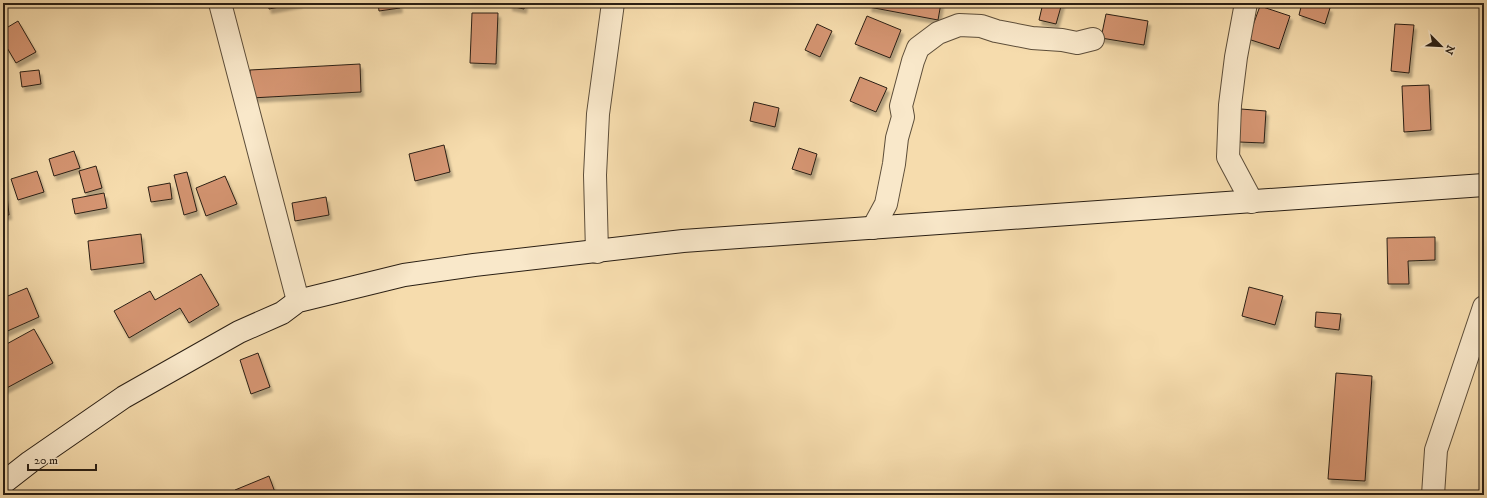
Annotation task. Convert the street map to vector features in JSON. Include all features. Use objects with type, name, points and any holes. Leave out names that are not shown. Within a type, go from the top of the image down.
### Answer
[{"type":"street","points":[[220,3],[298,301]]},
{"type":"street","points":[[597,252],[595,176],[598,114],[613,3]]},
{"type":"street","points":[[1246,3],[1236,58],[1230,105],[1228,157],[1252,202]]},
{"type":"street","points":[[873,228],[886,204],[902,117],[901,106],[912,61],[918,48],[938,32],[960,25],[980,26],[996,31],[1032,38],[1062,40],[1077,43],[1093,40]]},
{"type":"street","points":[[3,483],[30,462],[124,397],[239,332],[282,313],[298,301],[404,275],[474,265],[683,241],[1484,185]]},
{"type":"street","points":[[1433,495],[1436,450],[1484,307]]},
{"type":"building","points":[[268,3],[300,3],[269,9]]},
{"type":"building","points":[[378,3],[399,3],[400,8],[379,11]]},
{"type":"building","points":[[510,3],[525,3],[524,9],[510,6]]},
{"type":"building","points":[[870,3],[941,3],[938,20],[869,7]]},
{"type":"building","points":[[1043,3],[1062,3],[1056,24],[1039,20]]},
{"type":"building","points":[[1302,3],[1314,3],[1330,8],[1325,24],[1299,15]]},
{"type":"building","points":[[1260,6],[1290,16],[1279,49],[1248,39]]},
{"type":"building","points":[[472,13],[498,13],[496,64],[470,63]]},
{"type":"building","points":[[1106,14],[1148,21],[1144,45],[1101,38]]},
{"type":"building","points":[[867,16],[901,30],[890,58],[855,44]]},
{"type":"building","points":[[18,21],[36,52],[16,63],[3,41],[3,30]]},
{"type":"building","points":[[817,24],[832,31],[820,57],[805,50]]},
{"type":"building","points":[[1395,24],[1414,25],[1409,73],[1391,71]]},
{"type":"building","points":[[360,64],[361,92],[251,98],[250,70]]},
{"type":"building","points":[[39,70],[41,84],[22,87],[20,72]]},
{"type":"building","points":[[860,77],[887,88],[876,112],[850,101]]},
{"type":"building","points":[[1429,85],[1431,130],[1404,132],[1402,86]]},
{"type":"building","points":[[754,102],[779,108],[775,127],[750,121]]},
{"type":"building","points":[[1241,109],[1266,111],[1264,143],[1239,142]]},
{"type":"building","points":[[444,145],[450,172],[415,181],[409,154]]},
{"type":"building","points":[[799,148],[817,154],[811,175],[792,169]]},
{"type":"building","points":[[74,151],[80,168],[54,176],[49,159]]},
{"type":"building","points":[[96,166],[102,188],[85,193],[79,171]]},
{"type":"building","points":[[37,171],[44,192],[18,200],[11,179]]},
{"type":"building","points":[[187,172],[197,211],[184,215],[174,175]]},
{"type":"building","points":[[225,176],[237,204],[206,216],[196,188]]},
{"type":"building","points":[[3,177],[5,177],[9,215],[3,215]]},
{"type":"building","points":[[170,183],[172,199],[151,202],[148,187]]},
{"type":"building","points":[[104,193],[107,208],[75,214],[72,199]]},
{"type":"building","points":[[326,197],[329,215],[295,221],[292,203]]},
{"type":"building","points":[[141,234],[144,263],[91,270],[88,241]]},
{"type":"building","points":[[1435,237],[1435,260],[1408,261],[1409,284],[1388,284],[1387,238]]},
{"type":"building","points":[[201,274],[219,305],[189,323],[180,308],[129,338],[114,311],[150,291],[155,300]]},
{"type":"building","points":[[1249,287],[1283,296],[1275,325],[1242,316]]},
{"type":"building","points":[[27,288],[39,317],[3,333],[3,298]]},
{"type":"building","points":[[1316,312],[1341,314],[1339,330],[1315,327]]},
{"type":"building","points":[[34,329],[53,363],[3,390],[3,346]]},
{"type":"building","points":[[258,353],[270,387],[251,394],[240,360]]},
{"type":"building","points":[[1336,373],[1372,376],[1365,481],[1328,479]]},
{"type":"building","points":[[269,476],[276,495],[237,495],[235,490]]}]
